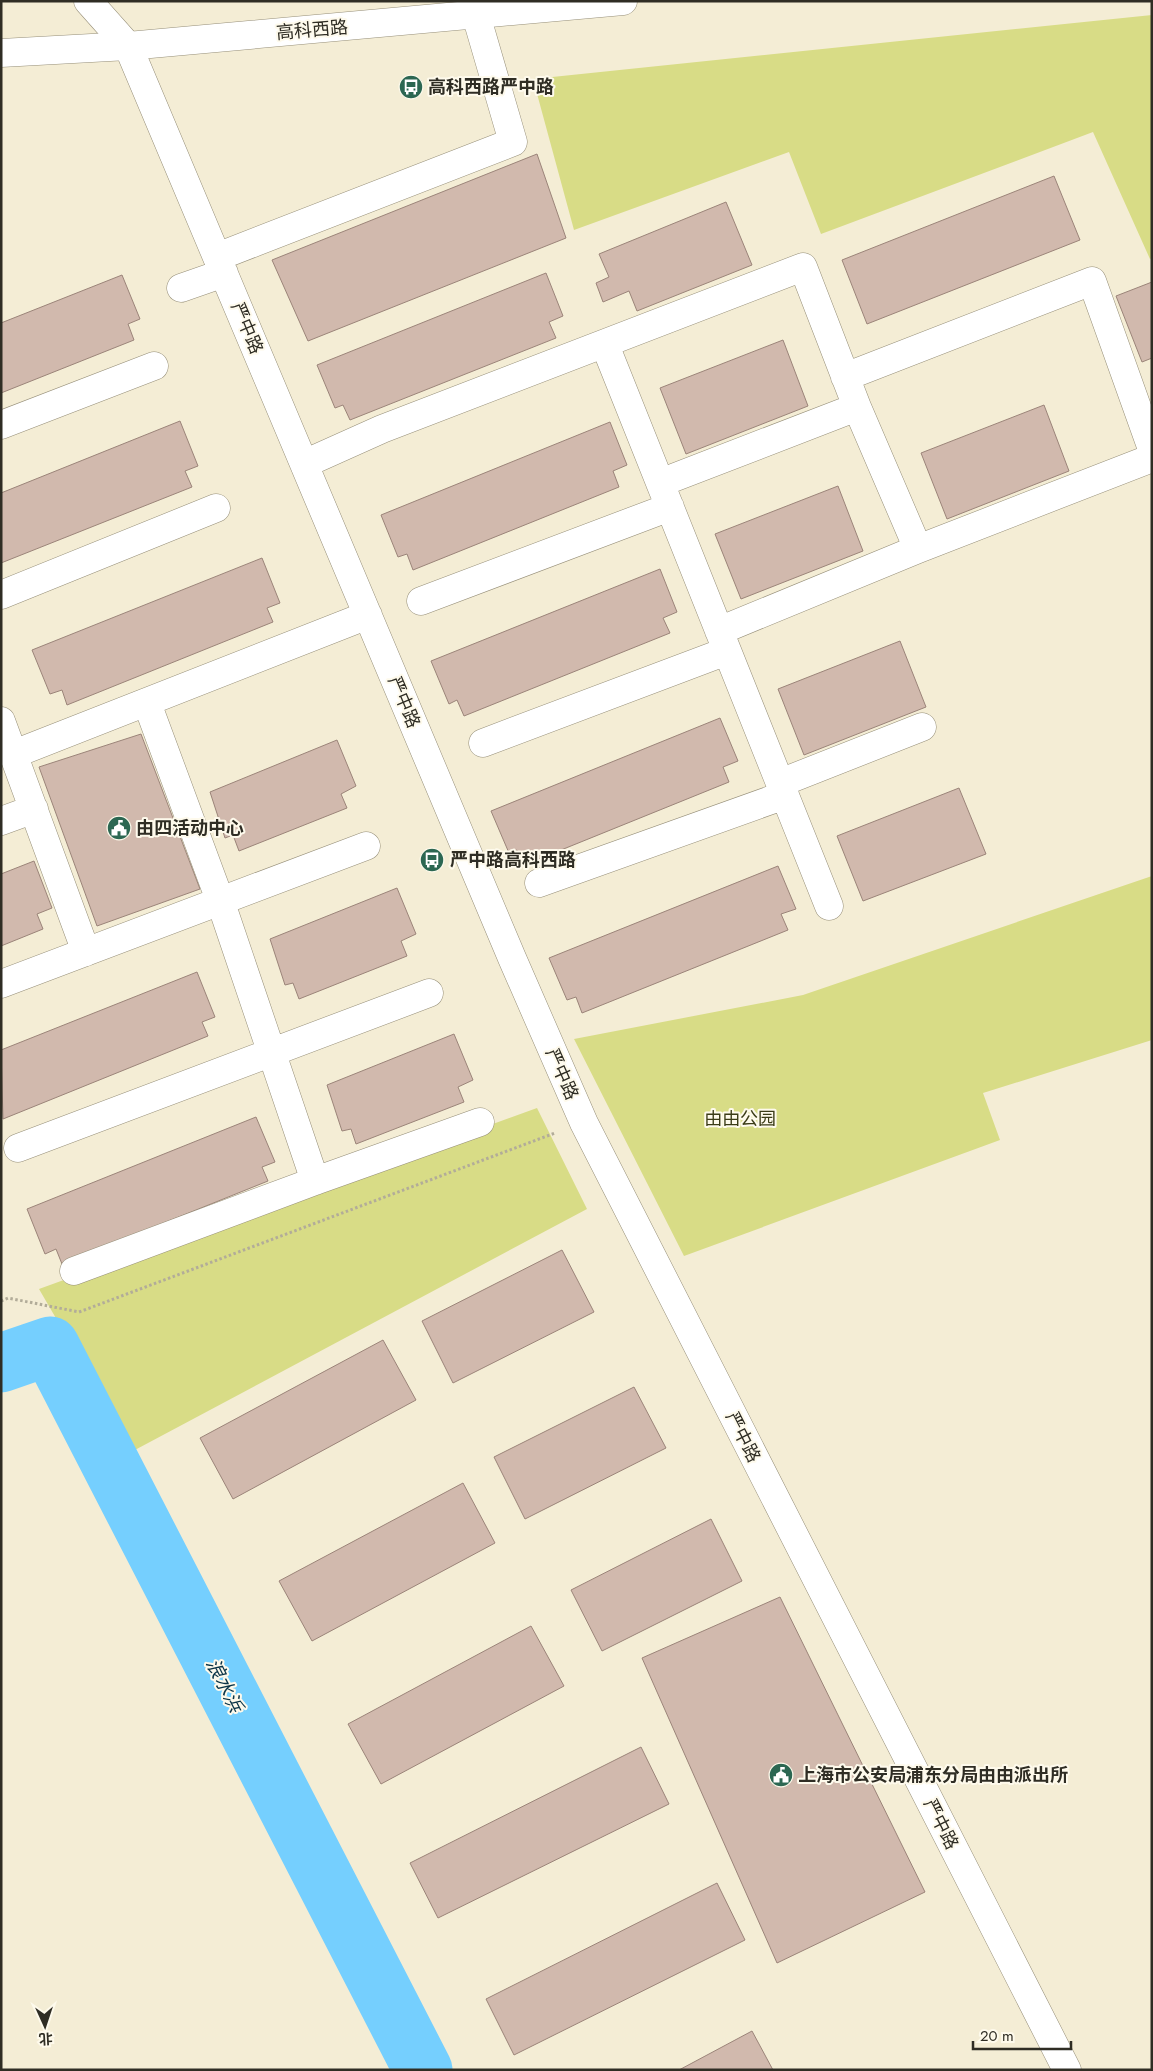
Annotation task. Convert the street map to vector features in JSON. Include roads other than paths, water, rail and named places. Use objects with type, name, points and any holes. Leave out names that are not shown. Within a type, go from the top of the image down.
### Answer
[{"type":"street","name":"严中路","points":[[88,1],[128,46],[508,950],[584,1123],[1067,2070]]},
{"type":"street","name":"高科西路","points":[[1,53],[128,46],[623,1]]},
{"type":"street","points":[[181,288],[220,265],[513,142],[476,15]]},
{"type":"street","points":[[304,464],[382,429],[605,345],[803,267],[857,407],[918,549]]},
{"type":"street","points":[[845,377],[1092,282],[1152,449]]},
{"type":"street","points":[[605,345],[829,906]]},
{"type":"street","points":[[1,425],[154,366]]},
{"type":"street","points":[[421,601],[665,495],[857,407]]},
{"type":"street","points":[[483,743],[723,641],[918,549],[1152,458]]},
{"type":"street","points":[[1,595],[216,508]]},
{"type":"street","points":[[14,754],[368,615]]},
{"type":"street","points":[[147,703],[222,903],[270,1052],[315,1181]]},
{"type":"street","points":[[1,721],[86,952]]},
{"type":"street","points":[[539,883],[782,789],[922,727]]},
{"type":"street","points":[[1,821],[34,809]]},
{"type":"street","points":[[1,984],[222,903],[366,846]]},
{"type":"street","points":[[18,1148],[429,993]]},
{"type":"street","points":[[74,1271],[480,1122]]},
{"type":"waterway","name":"浪水浜","points":[[1,1363],[50,1346],[423,2070]]},
{"type":"place","name":"高科西路严中路","points":[[411,87]]},
{"type":"place","name":"由四活动中心","points":[[119,828]]},
{"type":"place","name":"严中路高科西路","points":[[432,860]]},
{"type":"place","name":"上海市公安局浦东分局由由派出所","points":[[781,1775]]},
{"type":"park label","name":"由由公园","points":[[740,1119]]}]
